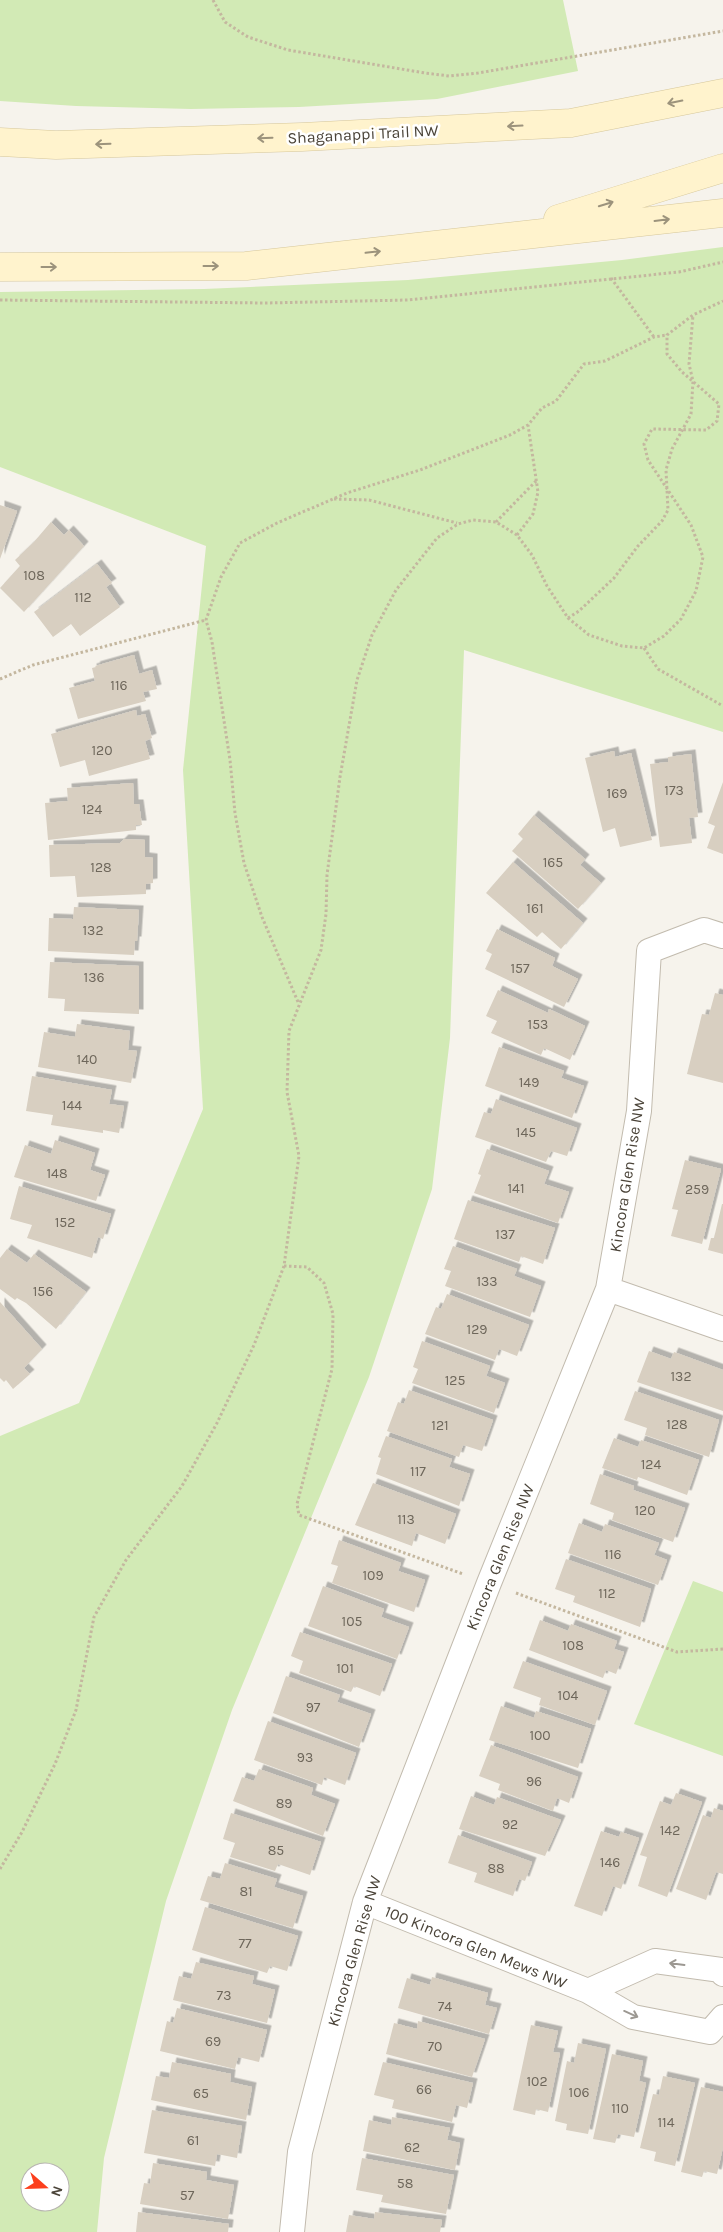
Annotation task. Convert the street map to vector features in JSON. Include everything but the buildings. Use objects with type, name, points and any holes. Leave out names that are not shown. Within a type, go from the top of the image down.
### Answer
[{"type":"main road","name":"Shaganappi Trail NW","points":[[0,142],[56,145],[302,137],[571,123],[723,93]]},
{"type":"main road","points":[[492,240],[723,168]]},
{"type":"main road","points":[[0,268],[246,266],[492,240],[723,212]]},
{"type":"street","name":"Kincora Glen Rise NW","points":[[292,2232],[300,2152],[365,1902],[488,1583],[608,1289],[639,1111],[649,951],[704,930],[723,936]]},
{"type":"street","points":[[608,1289],[723,1329]]},
{"type":"street","name":"100 Kincora Glen Mews NW","points":[[365,1902],[588,1991],[634,2016],[710,2032],[723,2018]]},
{"type":"street","name":"100 Kincora Glen Mews NW","points":[[588,1991],[655,1962],[721,1970],[723,1974]]},
{"type":"path","points":[[212,0],[226,22],[248,37],[288,50],[449,76],[478,73],[723,31]]},
{"type":"path","points":[[0,300],[265,303],[408,300],[679,272],[723,262]]},
{"type":"path","points":[[611,278],[654,337]]},
{"type":"path","points":[[298,1003],[265,925],[244,863],[235,814],[230,760],[212,642],[206,620],[221,577],[240,543],[277,523],[333,499],[451,458],[510,435],[528,425],[542,408],[556,401],[584,364],[605,361],[654,337],[667,335],[693,315],[723,302]]},
{"type":"path","points":[[568,618],[579,611],[614,578],[638,546],[662,521],[668,510],[666,470],[682,428],[691,414],[693,381],[689,364],[693,315]]},
{"type":"path","points":[[0,1869],[22,1832],[47,1781],[76,1710],[94,1617],[126,1560],[182,1486],[212,1431],[254,1346],[284,1266],[299,1156],[288,1092],[289,1030],[298,1003],[321,950],[326,914],[327,875],[332,836],[357,680],[372,635],[396,590],[437,538],[458,524],[473,520],[496,522],[517,535],[532,556],[546,586],[568,618],[589,635],[602,642],[644,648],[664,636],[681,619],[696,591],[703,558],[691,525],[648,460],[644,444],[652,429],[682,428],[706,430],[717,421],[718,404],[682,372],[668,354],[667,335]]},
{"type":"path","points":[[517,535],[533,514],[538,492],[538,479],[528,425]]},
{"type":"path","points":[[496,522],[538,479]]},
{"type":"path","points":[[333,499],[369,500],[421,512],[458,524]]},
{"type":"path","points":[[0,680],[33,666],[206,620]]},
{"type":"path","points":[[644,648],[658,668],[723,706]]},
{"type":"path","points":[[284,1266],[307,1267],[324,1283],[333,1314],[332,1369],[297,1504],[299,1515],[468,1576]]},
{"type":"path","points":[[513,1592],[677,1652],[723,1649]]},
{"type":"green space","points":[[0,0],[563,0],[578,71],[437,99],[299,107],[191,109],[76,106],[0,101]]},
{"type":"green space","points":[[723,247],[723,732],[464,650],[450,1038],[432,1189],[369,1377],[232,1710],[166,1901],[104,2158],[97,2232],[0,2232],[0,1436],[79,1403],[203,1109],[183,770],[206,546],[0,467],[0,292],[204,289],[408,280],[622,260]]},
{"type":"green space","points":[[693,1581],[723,1592],[723,1756],[634,1724]]}]
